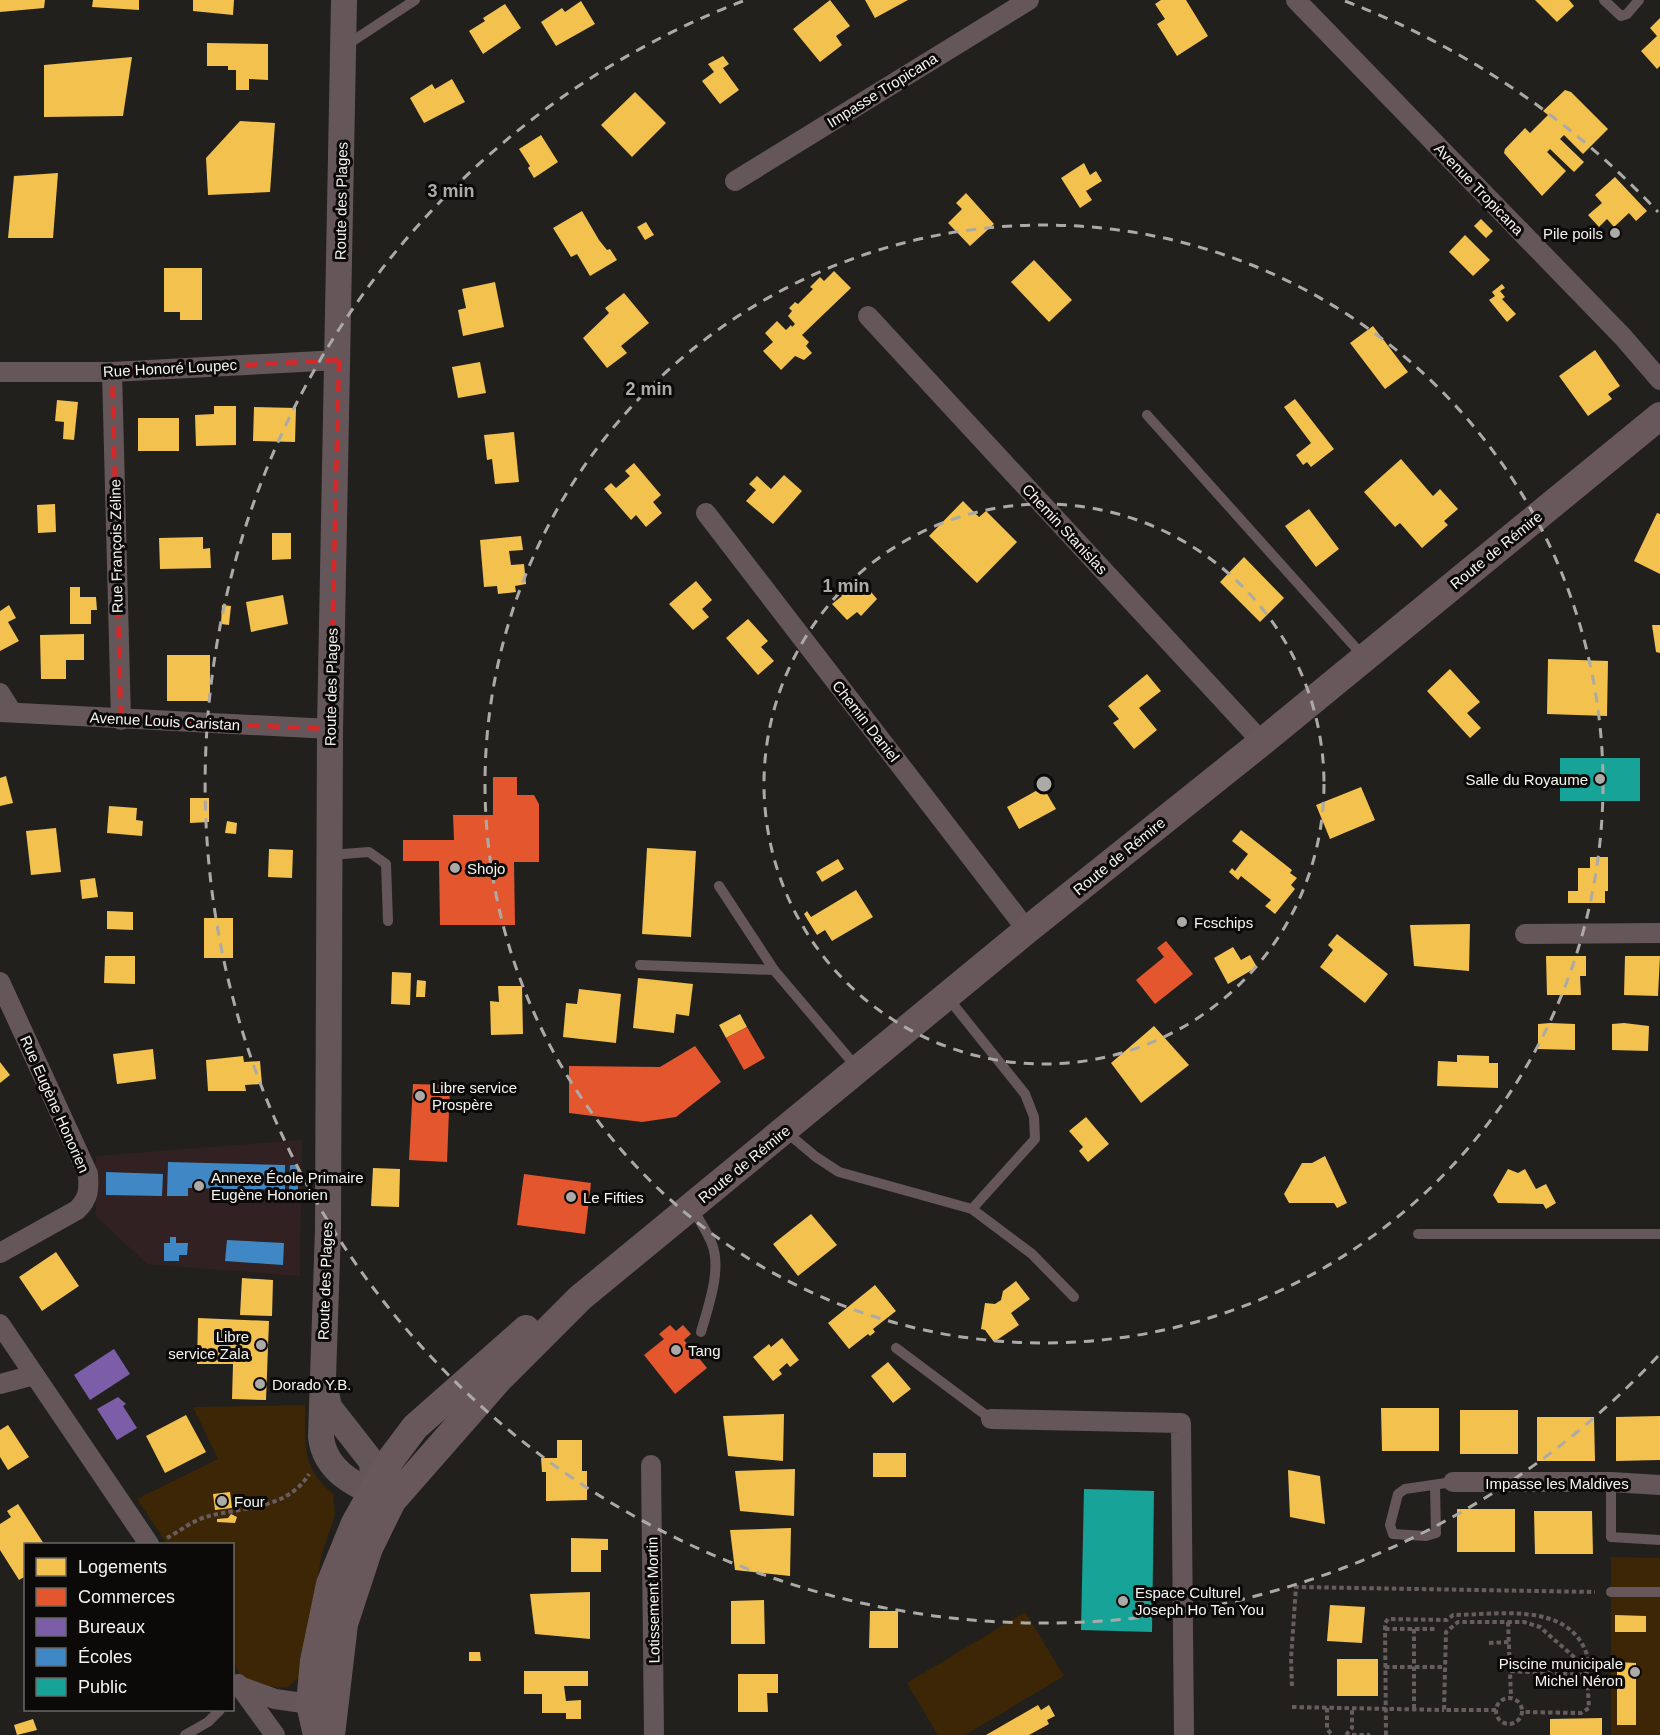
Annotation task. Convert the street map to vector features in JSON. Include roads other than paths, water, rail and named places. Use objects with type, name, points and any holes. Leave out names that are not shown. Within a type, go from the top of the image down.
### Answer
[{"type":"main road","name":"Route de Rémire","points":[[317,1735],[310,1704],[314,1661],[330,1584],[355,1524],[580,1298],[1027,930],[1262,742],[1660,416]]},
{"type":"main road","name":"Route de Rémire","points":[[330,1735],[344,1624],[369,1548],[391,1459],[415,1427],[532,1323],[580,1298]]},
{"type":"street","name":"Route des Plages","points":[[344,0],[339,360],[330,729],[328,1229],[322,1374],[322,1451],[335,1470],[352,1483],[383,1497]]},
{"type":"street","name":"Impasse Tropicana","points":[[735,181],[1029,0]]},
{"type":"street","name":"Avenue Tropicana","points":[[1296,0],[1623,338],[1660,380]]},
{"type":"street","name":"Chemin Stanislas","points":[[868,316],[1262,742]]},
{"type":"street","name":"Rue Honoré Loupec","points":[[0,372],[112,372],[339,360]]},
{"type":"street","name":"Rue François Zéline","points":[[112,372],[121,720]]},
{"type":"street","name":"Chemin Daniel","points":[[706,513],[1027,930]]},
{"type":"street","points":[[0,693],[6,712]]},
{"type":"street","name":"Avenue Louis Caristan","points":[[6,712],[121,720],[330,729]]},
{"type":"street","points":[[1526,933],[1660,933]]},
{"type":"street","name":"Rue Eugène Honorien","points":[[0,982],[88,1174],[89,1190],[85,1202],[77,1210],[0,1253]]},
{"type":"street","points":[[0,1324],[157,1542]]},
{"type":"street","points":[[0,1384],[34,1374]]},
{"type":"street","name":"Route des Plages","points":[[322,1374],[329,1407],[349,1436],[372,1462],[383,1497]]},
{"type":"street","points":[[991,1419],[1181,1423],[1184,1735]]},
{"type":"street","points":[[349,1436],[368,1443],[385,1444],[415,1427]]},
{"type":"street","name":"Lotissement Mortin","points":[[651,1465],[654,1735]]},
{"type":"street","name":"Impasse les Maldives","points":[[1444,1484],[1611,1482],[1660,1485]]},
{"type":"street","points":[[235,1685],[275,1699],[310,1704],[330,1735]]},
{"type":"street","points":[[235,1685],[275,1735]]},
{"type":"lane","points":[[344,47],[415,0]]},
{"type":"lane","points":[[1604,0],[1621,16],[1627,14],[1639,0]]},
{"type":"lane","points":[[1147,415],[1365,658]]},
{"type":"lane","points":[[330,855],[369,852],[386,864],[388,921]]},
{"type":"lane","points":[[719,886],[774,970],[858,1070]]},
{"type":"lane","points":[[640,965],[774,970]]},
{"type":"lane","points":[[947,996],[1025,1094],[1034,1117],[1035,1139],[972,1209]]},
{"type":"lane","points":[[785,1131],[816,1157],[839,1172],[972,1209],[1032,1254],[1074,1297]]},
{"type":"lane","points":[[691,1207],[713,1246],[710,1299],[701,1332]]},
{"type":"lane","points":[[1418,1234],[1660,1234]]},
{"type":"lane","points":[[896,1348],[991,1419]]},
{"type":"lane","points":[[1611,1482],[1611,1537],[1660,1540]]},
{"type":"lane","points":[[1444,1484],[1436,1533],[1426,1536],[1393,1534],[1389,1525],[1398,1494],[1405,1489],[1444,1484]]},
{"type":"lane","points":[[1611,1592],[1660,1592]]},
{"type":"lane","points":[[185,1735],[208,1722],[219,1711]]},
{"type":"place","name":"Pile poils","points":[[1615,233]]},
{"type":"place","name":"Salle du Royaume","points":[[1600,779]]},
{"type":"place","name":"Shojo","points":[[455,868]]},
{"type":"place","name":"Fcschips","points":[[1182,922]]},
{"type":"place","name":"Libre service Prospère","points":[[420,1096]]},
{"type":"place","name":"Annexe École Primaire Eugène Honorien","points":[[199,1186]]},
{"type":"place","name":"Le Fifties","points":[[571,1197]]},
{"type":"place","name":"Libre service Zala","points":[[261,1345]]},
{"type":"place","name":"Tang","points":[[676,1350]]},
{"type":"place","name":"Dorado Y.B.","points":[[260,1384]]},
{"type":"place","name":"Four","points":[[222,1501]]},
{"type":"place","name":"Espace Culturel Joseph Ho Ten You","points":[[1123,1601]]},
{"type":"place","name":"Piscine municipale Michel Néron","points":[[1635,1672]]}]
